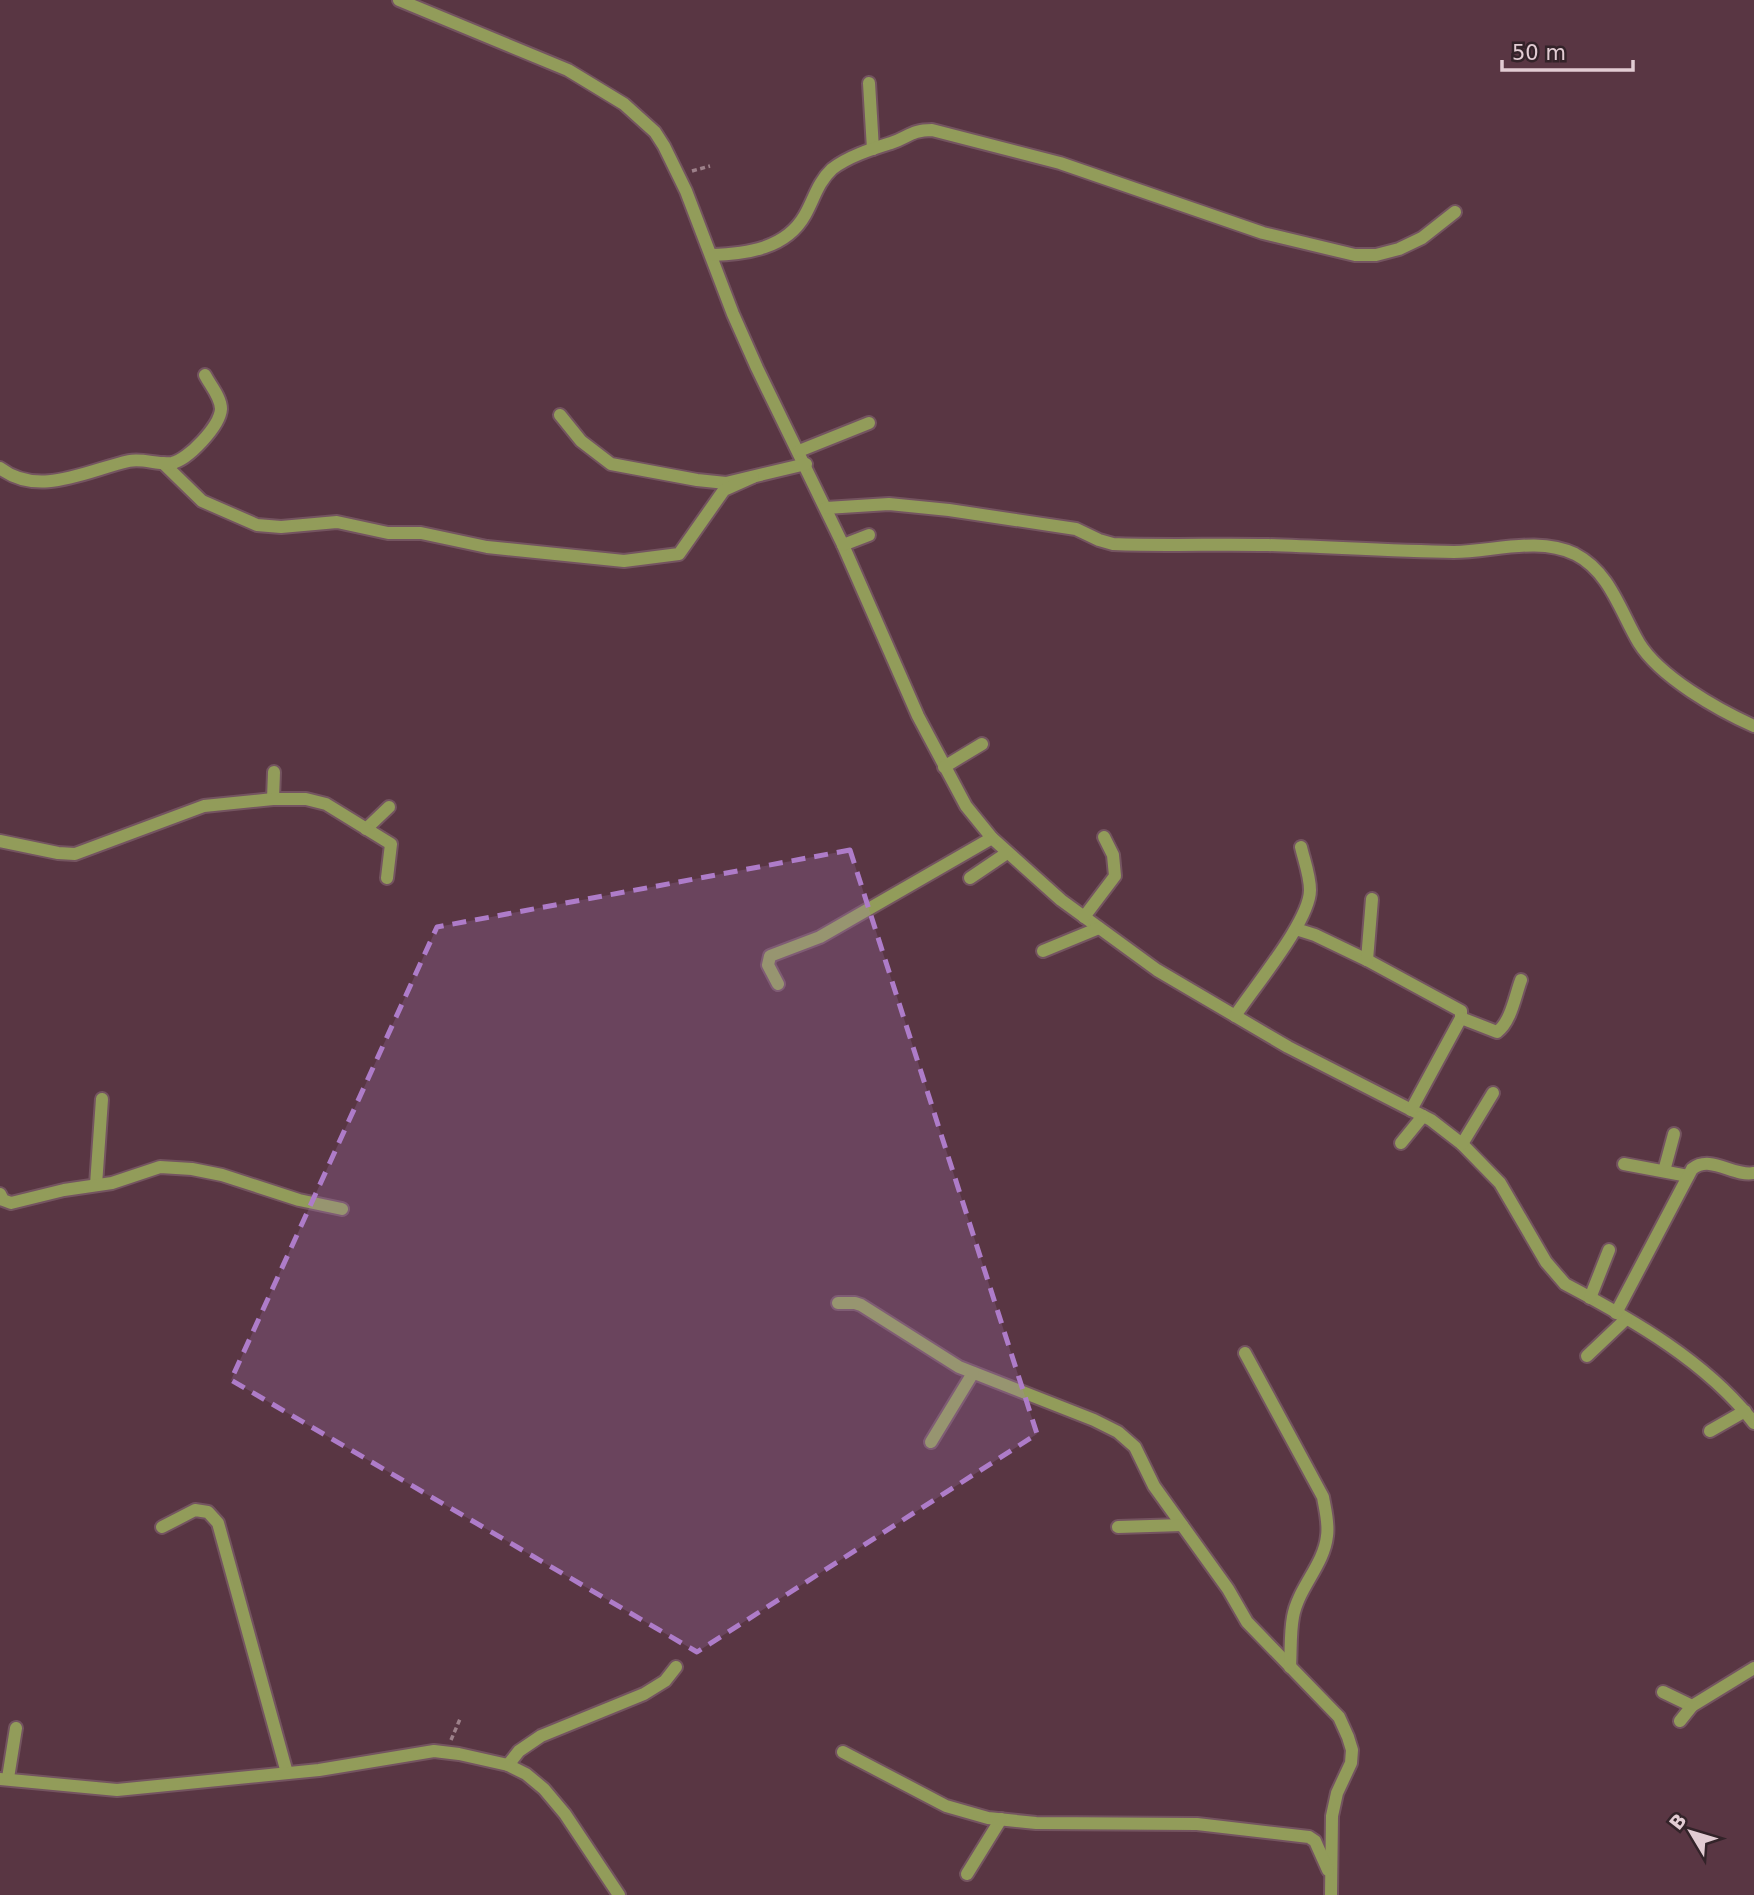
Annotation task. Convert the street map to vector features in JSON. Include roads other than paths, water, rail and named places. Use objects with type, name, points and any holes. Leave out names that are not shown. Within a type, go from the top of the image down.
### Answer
[{"type":"street","points":[[399,0],[568,70],[624,104],[655,132],[686,191],[757,368],[806,464],[918,716],[966,806],[992,838],[1061,900],[1157,970],[1288,1047],[1417,1113],[1462,1144],[1500,1183],[1557,1277],[1683,1357],[1754,1423]]},
{"type":"street","points":[[869,83],[873,149]]},
{"type":"street","points":[[711,255],[749,252],[779,241],[796,229],[817,189],[831,170],[846,160],[899,140],[916,130],[932,130],[1060,163],[1263,233],[1355,256],[1376,255],[1399,249],[1422,238],[1455,212]]},
{"type":"street","points":[[0,468],[21,480],[56,482],[132,460],[175,463],[211,431],[218,419],[219,400],[205,375]]},
{"type":"street","points":[[560,415],[580,442],[611,464],[726,483],[806,464]]},
{"type":"street","points":[[799,451],[869,423]]},
{"type":"street","points":[[163,463],[202,501],[257,525],[281,527],[337,522],[388,533],[421,533],[487,547],[625,561],[679,554],[724,490],[753,477]]},
{"type":"street","points":[[826,508],[889,504],[949,510],[1076,529],[1114,544],[1268,545],[1458,552],[1550,547],[1573,553],[1603,576],[1640,645],[1668,674],[1722,712],[1754,726]]},
{"type":"street","points":[[843,545],[869,535]]},
{"type":"street","points":[[944,767],[982,744]]},
{"type":"street","points":[[274,772],[274,799]]},
{"type":"street","points":[[0,841],[75,854],[204,806],[274,799],[306,799],[326,804],[391,844],[387,878]]},
{"type":"street","points":[[366,829],[389,807]]},
{"type":"street","points":[[1084,917],[1115,876],[1113,855],[1104,837]]},
{"type":"street","points":[[778,984],[768,965],[770,956],[820,937],[992,838]]},
{"type":"street","points":[[1235,1016],[1296,929],[1309,901],[1310,891],[1301,847]]},
{"type":"street","points":[[970,878],[1007,853]]},
{"type":"street","points":[[1367,960],[1372,899]]},
{"type":"street","points":[[1043,951],[1099,928]]},
{"type":"street","points":[[1296,929],[1315,935],[1367,960],[1462,1012],[1401,1143]]},
{"type":"street","points":[[1461,1018],[1497,1032],[1507,1018],[1521,980]]},
{"type":"street","points":[[1462,1144],[1493,1093]]},
{"type":"street","points":[[96,1185],[102,1099]]},
{"type":"street","points":[[1664,1171],[1674,1134]]},
{"type":"street","points":[[1587,1356],[1621,1316],[1688,1176],[1699,1164],[1707,1162],[1741,1173],[1754,1173]]},
{"type":"street","points":[[1624,1164],[1688,1176]]},
{"type":"street","points":[[0,1194],[3,1200],[10,1203],[64,1190],[112,1183],[160,1167],[192,1169],[222,1175],[299,1200],[342,1209]]},
{"type":"street","points":[[1590,1298],[1609,1250]]},
{"type":"street","points":[[838,1303],[861,1305],[959,1367],[1094,1420],[1127,1438],[1142,1459],[1154,1486],[1228,1589],[1247,1622],[1339,1717],[1352,1750],[1351,1763],[1337,1793],[1332,1816],[1331,1895]]},
{"type":"street","points":[[1245,1353],[1323,1497],[1327,1517],[1328,1536],[1322,1555],[1293,1616],[1290,1667]]},
{"type":"street","points":[[931,1443],[973,1373]]},
{"type":"street","points":[[1710,1431],[1745,1412]]},
{"type":"street","points":[[162,1527],[195,1510],[208,1512],[218,1523],[287,1773]]},
{"type":"street","points":[[1118,1527],[1182,1525]]},
{"type":"street","points":[[508,1765],[519,1751],[541,1736],[645,1694],[665,1681],[676,1667]]},
{"type":"street","points":[[1680,1721],[1692,1706],[1754,1668]]},
{"type":"street","points":[[1663,1692],[1692,1706]]},
{"type":"street","points":[[16,1728],[4,1779],[117,1790],[287,1773],[433,1751],[508,1765],[526,1774],[544,1788],[565,1814],[619,1895]]},
{"type":"street","points":[[843,1752],[946,1806],[1001,1819],[1036,1823],[1197,1824],[1309,1837],[1320,1850],[1331,1877]]},
{"type":"street","points":[[967,1874],[1001,1819]]}]
